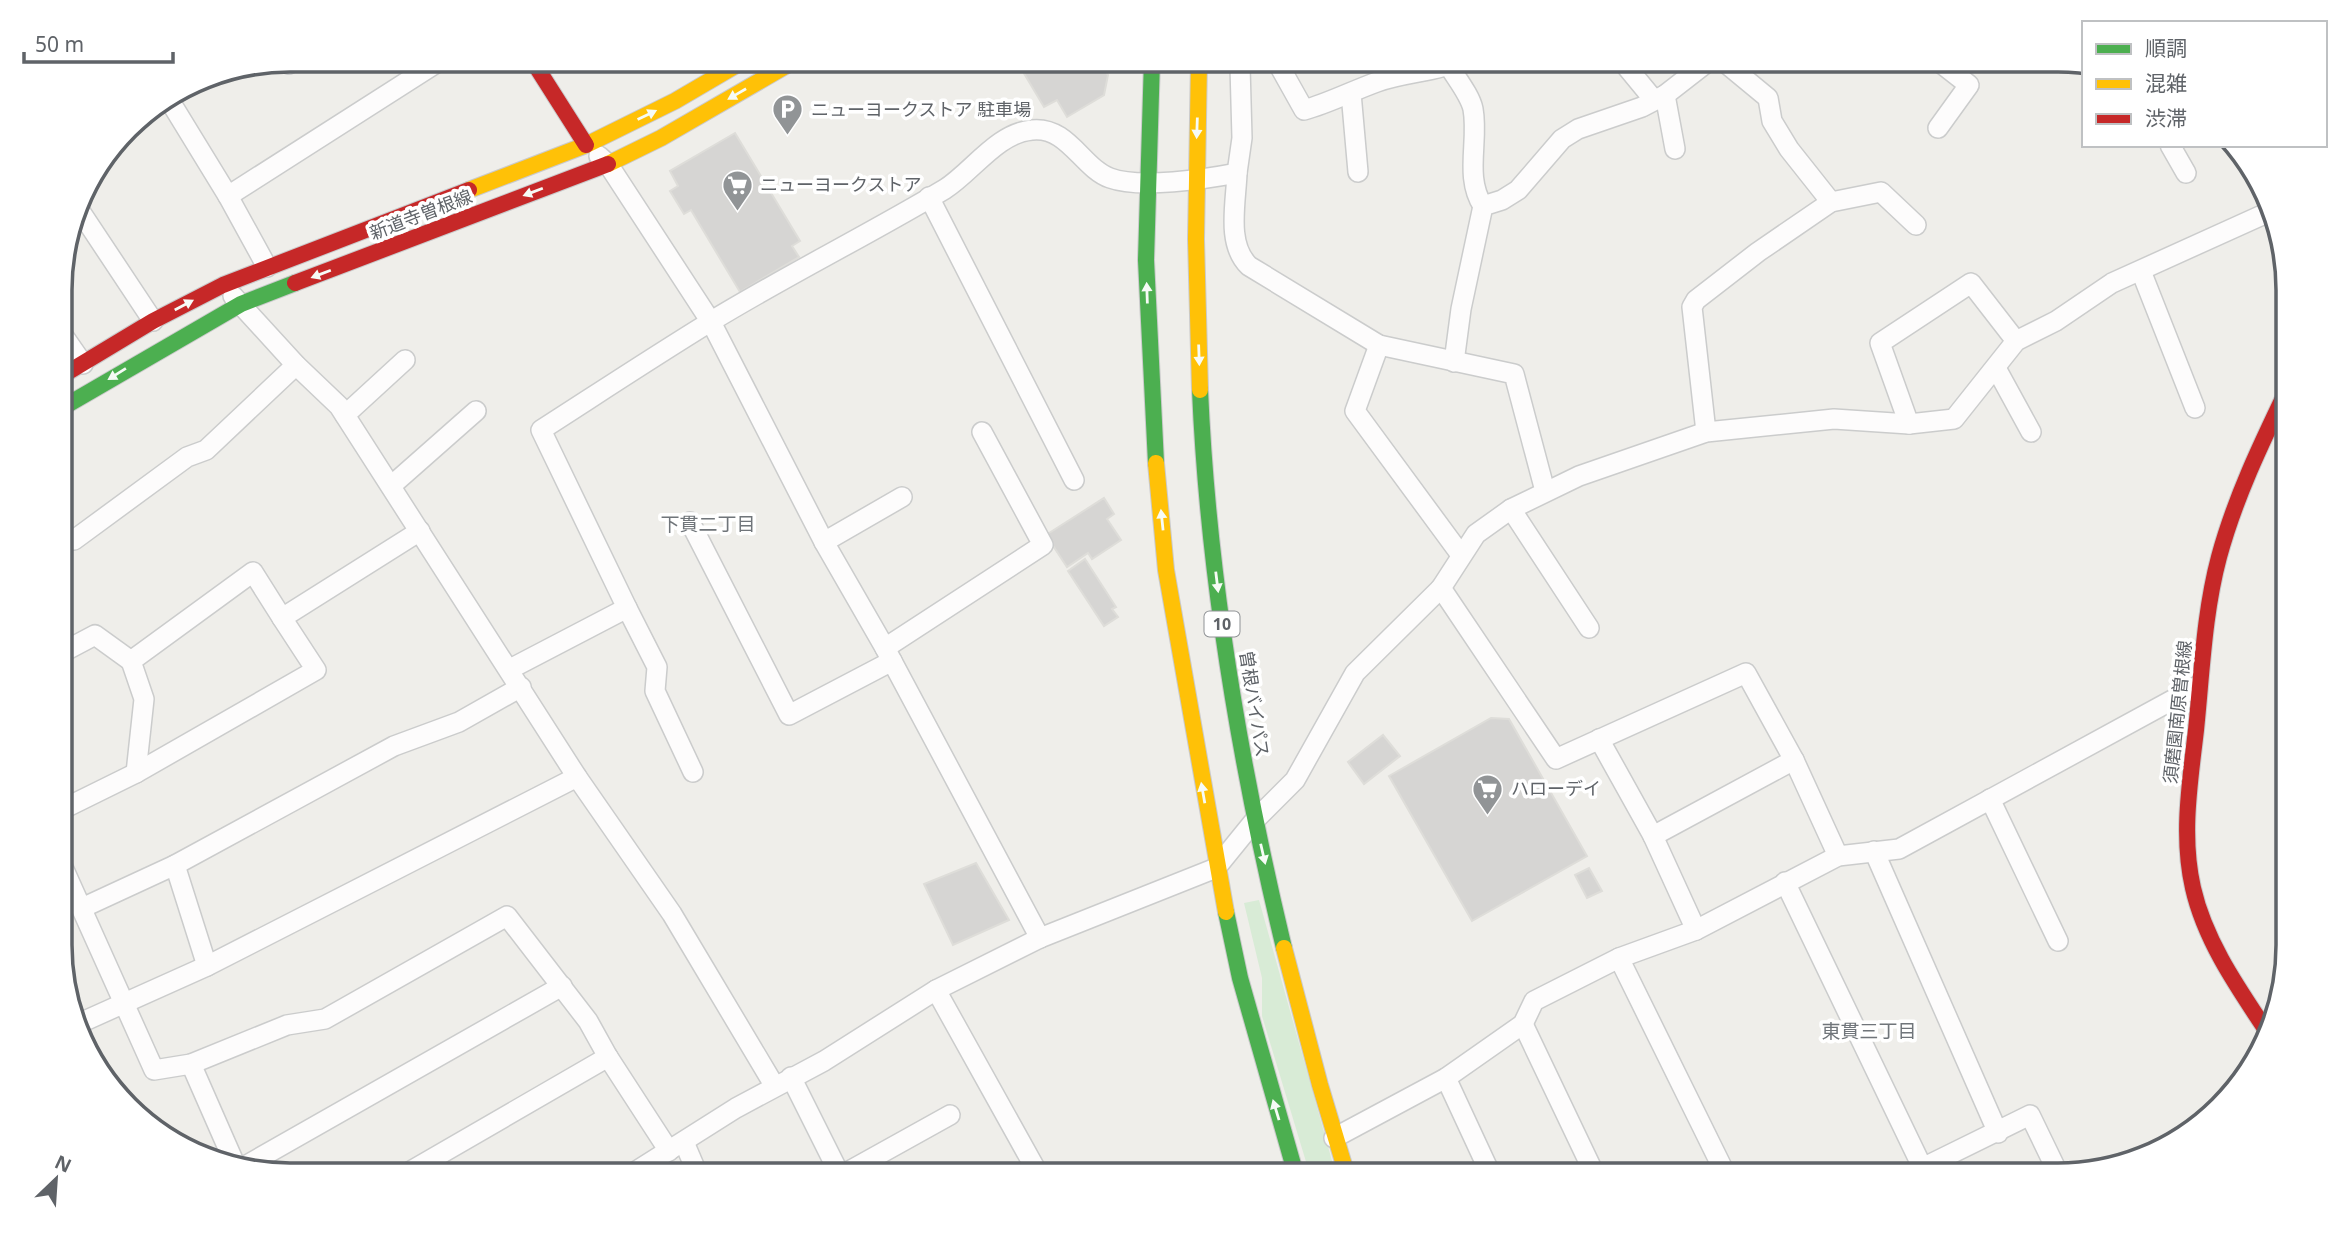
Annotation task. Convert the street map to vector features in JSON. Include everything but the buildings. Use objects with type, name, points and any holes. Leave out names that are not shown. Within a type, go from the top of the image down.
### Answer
[{"type":"main road","points":[[540,72],[586,145]]},
{"type":"main road","name":"新道寺曽根線","points":[[223,285],[586,145],[675,101],[725,72]]},
{"type":"main road","name":"新道寺曽根線","points":[[72,402],[241,304],[608,164],[662,138],[775,72]]},
{"type":"main road","points":[[1152,72],[1146,260],[1151,412],[1164,544],[1216,868],[1240,978],[1293,1163]]},
{"type":"main road","name":"曽根バイパス","points":[[1199,72],[1195,180],[1201,419],[1213,557],[1228,670],[1255,820],[1304,1028],[1343,1163]]},
{"type":"main road","points":[[72,370],[153,321],[223,285]]},
{"type":"main road","name":"須磨園南原曽根線","points":[[2262,1023],[2220,958],[2198,907],[2190,870],[2187,798],[2198,685],[2213,581],[2242,487],[2276,414]]},
{"type":"street","points":[[228,196],[422,72]]},
{"type":"street","points":[[1240,72],[1242,138],[1237,173],[1235,239],[1240,258],[1379,345],[1514,374],[1545,491]]},
{"type":"street","points":[[1283,72],[1304,110],[1404,72]]},
{"type":"street","points":[[1454,362],[1461,309],[1483,206],[1476,196],[1473,168],[1473,108],[1459,72]]},
{"type":"street","points":[[1633,72],[1659,97],[1675,149]]},
{"type":"street","points":[[1483,206],[1502,200],[1518,190],[1562,139],[1578,129],[1642,107],[1693,72]]},
{"type":"street","points":[[1737,72],[1768,98],[1772,121],[1789,149],[1831,202]]},
{"type":"street","points":[[1938,128],[1969,85],[1952,72]]},
{"type":"street","points":[[1351,93],[1358,172]]},
{"type":"street","points":[[173,106],[228,196],[267,267]]},
{"type":"street","points":[[693,772],[656,691],[657,667],[541,430],[711,322],[948,187],[1009,138],[1029,130],[1044,130],[1057,135],[1110,178],[1148,182],[1195,180],[1237,173]]},
{"type":"street","points":[[586,145],[608,164],[711,322],[824,542],[889,654],[1040,938]]},
{"type":"street","points":[[2170,147],[2186,173]]},
{"type":"street","points":[[1706,432],[1692,307],[1696,300],[1758,252],[1831,202],[1881,192],[1916,225]]},
{"type":"street","points":[[929,197],[1073,480]]},
{"type":"street","points":[[650,1163],[783,1081],[824,1061],[936,990],[1040,938],[1216,868],[1255,820],[1295,780],[1355,673],[1400,625],[1441,588],[1476,534],[1511,509],[1545,491],[1706,432],[1834,419],[1909,424],[1954,419],[2016,341],[2056,321],[2112,283],[2263,215]]},
{"type":"street","points":[[84,218],[153,321]]},
{"type":"street","points":[[2141,271],[2195,408]]},
{"type":"street","points":[[1909,424],[1880,343],[1971,283],[2016,341]]},
{"type":"street","points":[[223,285],[345,415],[577,777],[672,914],[783,1081],[834,1163]]},
{"type":"street","points":[[1379,345],[1355,411],[1461,555]]},
{"type":"street","points":[[72,348],[83,364]]},
{"type":"street","points":[[345,415],[405,360]]},
{"type":"street","points":[[74,540],[187,457],[206,450],[296,365]]},
{"type":"street","points":[[1996,368],[2031,432]]},
{"type":"street","points":[[391,486],[476,411]]},
{"type":"street","points":[[690,522],[789,715],[889,654],[1043,545],[982,432]]},
{"type":"street","points":[[824,542],[902,497]]},
{"type":"street","points":[[1511,509],[1589,628]]},
{"type":"street","points":[[282,618],[420,531]]},
{"type":"street","points":[[72,805],[136,773],[316,670],[253,572],[131,661]]},
{"type":"street","points":[[1441,588],[1556,759],[1746,673],[1794,760],[1838,856]]},
{"type":"street","points":[[510,669],[627,608]]},
{"type":"street","points":[[72,647],[95,635],[131,661],[144,699],[136,773]]},
{"type":"street","points":[[1334,1138],[1446,1078],[1523,1024],[1534,1001],[1619,958],[1696,930],[1838,856],[1899,849],[2198,685]]},
{"type":"street","points":[[82,908],[175,865],[394,746],[458,722],[521,687]]},
{"type":"street","points":[[1599,739],[1653,835],[1696,930]]},
{"type":"street","points":[[1653,835],[1794,760]]},
{"type":"street","points":[[86,1020],[207,966],[577,777]]},
{"type":"street","points":[[1990,799],[2058,941]]},
{"type":"street","points":[[1874,852],[1998,1133]]},
{"type":"street","points":[[175,865],[207,966]]},
{"type":"street","points":[[1784,882],[1914,1163]]},
{"type":"street","points":[[72,887],[154,1070],[191,1064],[287,1025],[325,1019],[507,916],[588,1021],[608,1057],[689,1163]]},
{"type":"street","points":[[1619,958],[1720,1163]]},
{"type":"street","points":[[255,1160],[562,986]]},
{"type":"street","points":[[936,990],[1032,1163]]},
{"type":"street","points":[[1523,1024],[1589,1163]]},
{"type":"street","points":[[425,1163],[608,1057]]},
{"type":"street","points":[[191,1064],[231,1155]]},
{"type":"street","points":[[1446,1078],[1486,1163]]},
{"type":"street","points":[[863,1163],[950,1115]]},
{"type":"street","points":[[1936,1163],[2030,1115],[2053,1163]]},
{"type":"green space","points":[[1259,900],[1333,1163],[1306,1163],[1262,1016],[1262,978],[1244,903]]},
{"type":"traffic: fast","points":[[1152,72],[1146,260],[1156,463]]},
{"type":"traffic: fast","points":[[72,402],[241,304],[295,283]]},
{"type":"traffic: fast","points":[[1200,390],[1210,531],[1228,671],[1253,810],[1284,948]]},
{"type":"traffic: fast","points":[[1226,912],[1240,978],[1293,1163]]},
{"type":"traffic: slow","points":[[469,190],[586,145],[675,101],[725,72]]},
{"type":"traffic: slow","points":[[608,164],[661,138],[775,72]]},
{"type":"traffic: slow","points":[[1199,72],[1196,239],[1200,390]]},
{"type":"traffic: slow","points":[[1156,463],[1166,570],[1226,912]]},
{"type":"traffic: slow","points":[[1284,948],[1343,1163]]},
{"type":"traffic: jam","points":[[540,72],[586,145]]},
{"type":"traffic: jam","points":[[295,283],[608,164]]},
{"type":"traffic: jam","points":[[72,370],[153,321],[223,285],[469,190]]},
{"type":"traffic: jam","points":[[2262,1023],[2224,964],[2198,908],[2189,868],[2187,829],[2204,643],[2214,578],[2225,535],[2241,492],[2276,413]]},
{"type":"place","name":"ニューヨークストア 駐車場","points":[[788,137]]},
{"type":"place","name":"ニューヨークストア","points":[[737,212]]},
{"type":"place","name":"ハローデイ","points":[[1488,816]]},
{"type":"district","name":"下貫二丁目","points":[[708,524]]},
{"type":"district","name":"東貫三丁目","points":[[1869,1031]]}]
